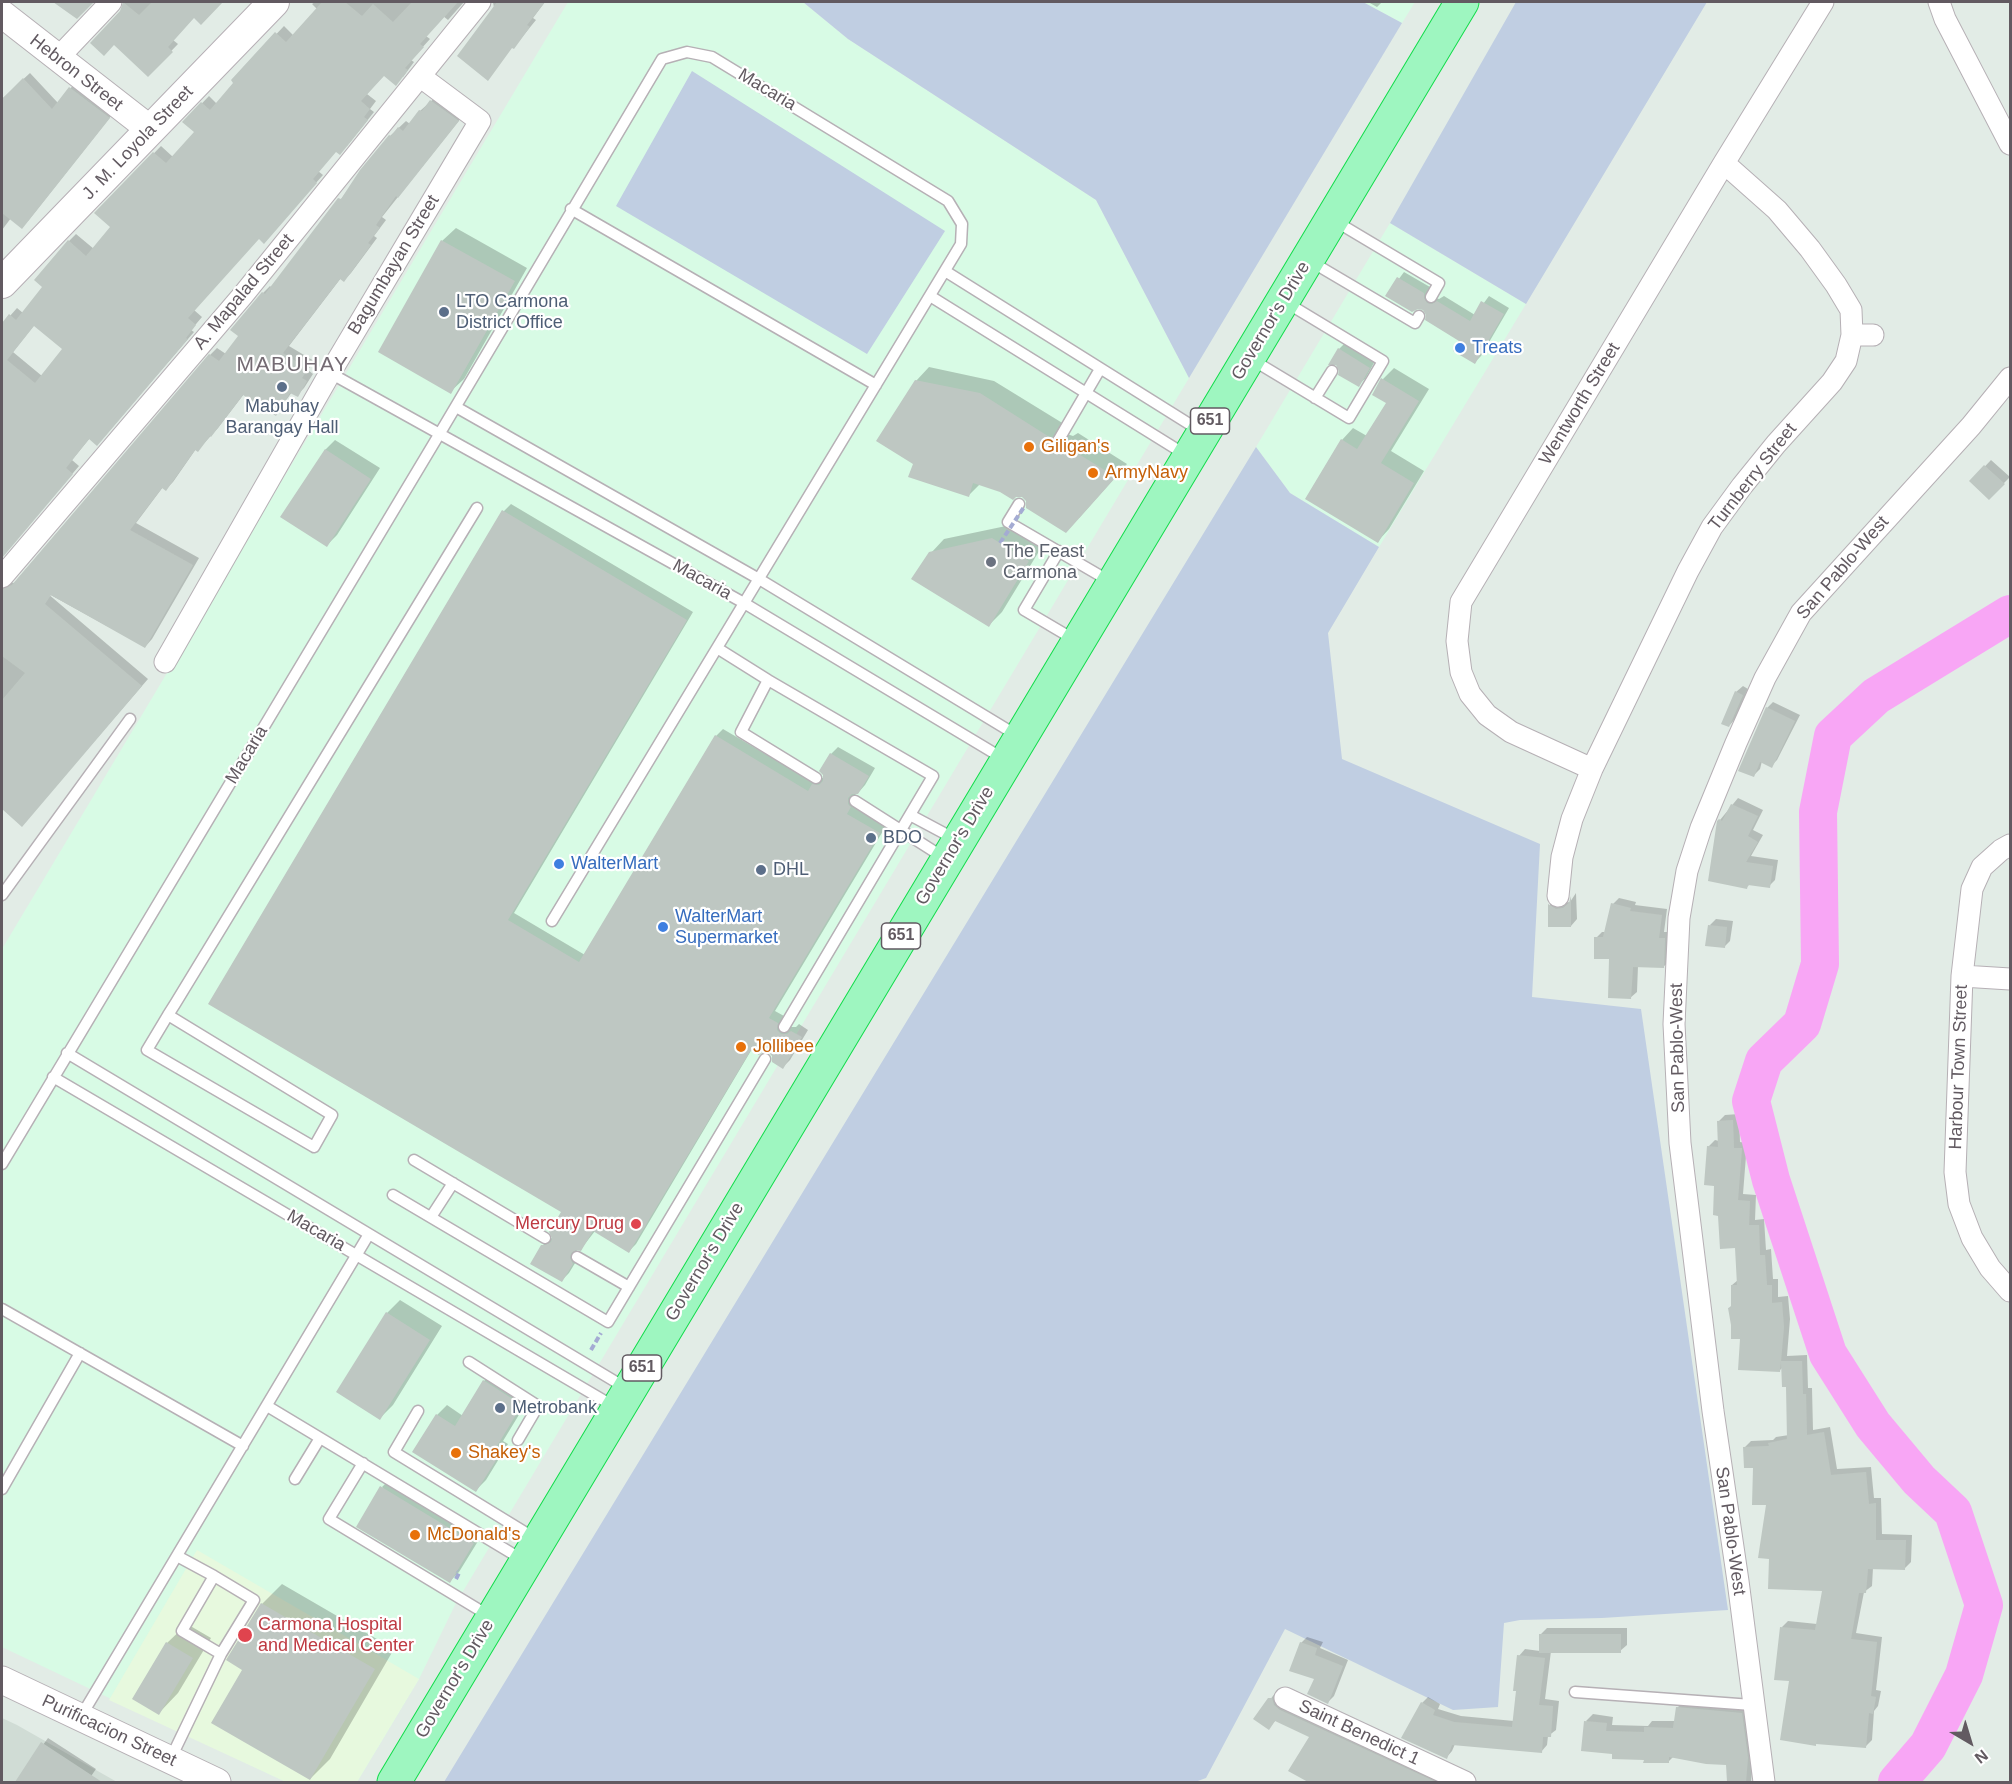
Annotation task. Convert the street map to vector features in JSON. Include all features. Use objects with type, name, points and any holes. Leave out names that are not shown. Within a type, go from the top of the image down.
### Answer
[{"type":"highway","name":"Governor's Drive","points":[[393,1782],[1308,260],[1456,6]]},
{"type":"main road","name":"J. M. Loyola Street","points":[[2,283],[274,2]]},
{"type":"street","points":[[57,59],[111,2]]},
{"type":"street","name":"A. Mapalad Street","points":[[2,577],[243,296],[480,2]]},
{"type":"street","name":"Wentworth Street","points":[[1592,769],[1511,732],[1487,715],[1470,694],[1461,672],[1457,640],[1461,602],[1823,2]]},
{"type":"street","points":[[1927,2],[1942,10],[2010,144]]},
{"type":"street","name":"Hebron Street","points":[[2,14],[151,130]]},
{"type":"street","name":"Bagumbayan Street","points":[[165,662],[330,373],[480,121],[421,77]]},
{"type":"street","name":"Turnberry Street","points":[[1558,896],[1562,857],[1569,828],[1592,769],[1688,571],[1712,527],[1762,461],[1832,382],[1846,361],[1852,335],[1851,310],[1810,249],[1777,210],[1724,163]]},
{"type":"street","points":[[1852,335],[1873,335]]},
{"type":"street","name":"San Pablo-West","points":[[1764,1782],[1752,1705],[1738,1581],[1711,1400],[1680,1143],[1674,1024],[1679,918],[1687,871],[1701,828],[1760,689],[1801,613],[1971,426],[2010,378]]},
{"type":"street","name":"Harbour Town Street","points":[[2010,845],[1982,867],[1972,890],[1962,976],[1955,1172],[1959,1204],[1972,1238],[1990,1268],[2010,1291]]},
{"type":"street","points":[[1962,976],[2010,979]]},
{"type":"street","name":"Purificacion Street","points":[[2,1680],[87,1707],[170,1760],[217,1782]]},
{"type":"street","name":"Saint Benedict 1","points":[[1285,1698],[1465,1782]]},
{"type":"lane","name":"Macaria","points":[[2,1164],[662,59],[687,52],[712,57],[948,201],[962,224],[961,243],[552,921]]},
{"type":"lane","points":[[572,210],[876,385]]},
{"type":"lane","points":[[1332,219],[1439,283],[1431,297]]},
{"type":"lane","points":[[1308,260],[1415,323],[1419,316]]},
{"type":"lane","points":[[945,272],[1100,369],[1196,445]]},
{"type":"lane","points":[[930,296],[1086,393],[1196,445]]},
{"type":"lane","points":[[1248,358],[1349,418],[1383,361],[1283,300]]},
{"type":"lane","points":[[1343,351],[1350,340]]},
{"type":"lane","points":[[1058,441],[1100,369]]},
{"type":"lane","points":[[1316,398],[1332,371]]},
{"type":"lane","points":[[330,373],[440,433]]},
{"type":"lane","points":[[456,407],[759,579],[1014,749]]},
{"type":"lane","name":"Macaria","points":[[440,433],[744,603],[1014,749]]},
{"type":"lane","points":[[1022,505],[1008,522],[1113,583]]},
{"type":"lane","points":[[168,1015],[332,1115],[314,1147],[147,1050],[168,1015],[477,508]]},
{"type":"lane","points":[[1059,551],[1024,610],[1078,642]]},
{"type":"lane","points":[[717,648],[933,776],[784,1027]]},
{"type":"lane","points":[[768,680],[741,732],[816,778]]},
{"type":"lane","points":[[2,895],[130,718]]},
{"type":"lane","points":[[855,801],[901,831],[952,850]]},
{"type":"lane","points":[[910,814],[952,850]]},
{"type":"lane","points":[[67,1053],[369,1234],[624,1399]]},
{"type":"lane","points":[[393,1195],[608,1322],[765,1059]]},
{"type":"lane","name":"Macaria","points":[[53,1077],[357,1255],[87,1707]]},
{"type":"lane","points":[[414,1160],[545,1238]]},
{"type":"lane","points":[[431,1217],[453,1183]]},
{"type":"lane","points":[[369,1234],[357,1255],[624,1399]]},
{"type":"lane","points":[[578,1257],[629,1287]]},
{"type":"lane","points":[[2,1309],[243,1446]]},
{"type":"lane","points":[[2,1489],[80,1353]]},
{"type":"lane","points":[[469,1362],[538,1406],[518,1440]]},
{"type":"lane","points":[[267,1406],[363,1463],[532,1551]]},
{"type":"lane","points":[[418,1411],[394,1452],[532,1551]]},
{"type":"lane","points":[[295,1479],[320,1438]]},
{"type":"lane","points":[[363,1463],[329,1519],[492,1617]]},
{"type":"lane","points":[[170,1760],[221,1654],[254,1600],[177,1556]]},
{"type":"lane","points":[[214,1576],[182,1631],[221,1654]]},
{"type":"lane","points":[[1575,1692],[1752,1705]]},
{"type":"path","points":[[1000,543],[1022,505]]},
{"type":"path","points":[[589,1355],[601,1332]]},
{"type":"shaded area","points":[[568,2],[803,2],[848,39],[1096,200],[1189,378],[456,1603],[419,1679],[357,1782],[286,1782],[2,1647],[2,949]]},
{"type":"shaded area","points":[[803,2],[1363,2],[1402,23],[1189,378],[1096,200],[848,39]]},
{"type":"shaded area","points":[[1363,2],[1415,2],[1402,23]]},
{"type":"shaded area","points":[[1516,2],[1707,2],[1526,304],[1390,223]]},
{"type":"shaded area","points":[[692,71],[945,231],[867,354],[616,206]]},
{"type":"shaded area","points":[[1390,223],[1526,304],[1379,547],[1290,493],[1256,447]]},
{"type":"shaded area","points":[[1256,447],[1290,493],[1379,547],[1328,633],[1342,759],[1540,844],[1532,997],[1641,1009],[1728,1610],[1602,1618],[1520,1620],[1504,1623],[1498,1707],[1453,1710],[1285,1629],[1206,1778],[1195,1782],[444,1782]]},
{"type":"shaded area","name":"Carmona Hospital and Medical Center","points":[[197,1550],[419,1679],[357,1782],[286,1782],[109,1700]]},
{"type":"shaded area","points":[[2,1718],[17,1725],[117,1782],[2,1782]]},
{"type":"building","points":[[53,2],[94,2],[77,19]]},
{"type":"building","points":[[123,2],[139,15],[152,2],[223,2],[201,25],[194,18],[168,47],[173,52],[148,77],[114,45],[104,56],[90,43],[120,11]]},
{"type":"building","points":[[322,2],[345,2],[362,16],[373,4],[393,22],[412,2],[458,2],[420,44],[424,47],[405,68],[408,70],[396,86],[384,76],[361,101],[370,109],[364,117],[368,120],[340,155],[336,152],[313,179],[317,183],[264,244],[259,239],[188,318],[196,325],[186,338],[188,339],[97,446],[89,439],[66,468],[73,474],[2,558],[2,323],[9,314],[16,320],[42,287],[34,280],[68,240],[86,256],[110,227],[94,213],[153,152],[166,163],[194,132],[182,122],[201,102],[210,110],[233,83],[231,80],[275,32],[286,42]],"holes":[[[34,326],[62,349],[35,383],[7,360]]]},
{"type":"building","points":[[497,2],[545,2],[527,25],[530,27],[488,81],[457,56]]},
{"type":"building","points":[[23,78],[52,109],[69,87],[110,118],[22,229],[2,213],[2,99]]},
{"type":"building","points":[[430,100],[459,121],[398,198],[396,196],[376,225],[380,228],[368,243],[371,245],[344,282],[340,279],[283,353],[308,369],[302,378],[307,381],[298,397],[290,393],[276,416],[243,395],[198,452],[195,450],[166,491],[162,488],[130,530],[193,565],[145,648],[51,595],[45,604],[142,686],[22,827],[2,809],[2,700],[25,673],[2,656],[2,589],[12,585],[209,354],[219,361],[238,336],[230,330],[262,292],[265,294],[389,135],[391,136],[398,127],[403,131]]},
{"type":"building","points":[[441,240],[515,281],[451,394],[378,352]]},
{"type":"building","points":[[1397,277],[1424,293],[1427,303],[1432,304],[1437,301],[1470,321],[1481,301],[1504,314],[1475,364],[1453,351],[1459,341],[1425,320],[1426,315],[1423,310],[1418,309],[1412,312],[1385,296]]},
{"type":"building","points":[[1338,348],[1370,368],[1359,387],[1338,375],[1336,365],[1328,365]]},
{"type":"building","points":[[1381,378],[1419,401],[1381,463],[1414,483],[1378,543],[1305,499],[1341,439],[1357,449],[1386,403],[1372,395]]},
{"type":"building","points":[[915,380],[980,393],[1051,438],[1054,447],[1059,448],[1064,445],[1116,477],[1066,533],[1026,508],[1026,501],[1022,497],[1016,497],[1013,500],[1000,492],[973,483],[969,497],[908,477],[913,464],[876,441]]},
{"type":"building","points":[[325,449],[371,479],[327,547],[280,517]]},
{"type":"building","points":[[1984,465],[2005,484],[1989,500],[1969,481]]},
{"type":"building","points":[[502,510],[687,620],[508,920],[579,962],[715,735],[808,791],[812,784],[819,785],[823,781],[823,775],[819,771],[830,753],[869,776],[858,794],[852,794],[848,798],[848,804],[851,807],[847,814],[880,833],[769,1018],[778,1023],[777,1030],[781,1034],[791,1031],[802,1037],[783,1069],[772,1062],[772,1056],[768,1052],[762,1052],[759,1055],[751,1050],[629,1253],[593,1231],[581,1251],[576,1250],[571,1253],[570,1258],[573,1264],[562,1282],[530,1264],[541,1245],[551,1242],[549,1232],[561,1212],[208,1004]]},
{"type":"building","points":[[992,538],[1029,561],[989,627],[911,579],[929,552]]},
{"type":"building","points":[[1735,691],[1743,695],[1729,727],[1721,724]]},
{"type":"building","points":[[1766,707],[1795,721],[1772,768],[1760,762],[1754,777],[1738,771]]},
{"type":"building","points":[[1731,804],[1758,816],[1748,836],[1758,842],[1746,862],[1773,866],[1770,888],[1748,885],[1747,889],[1708,881],[1717,821],[1719,819],[1722,821]]},
{"type":"building","points":[[1571,896],[1571,927],[1548,927],[1548,904],[1556,909],[1563,908],[1569,903]]},
{"type":"building","points":[[1611,903],[1631,908],[1630,911],[1662,915],[1659,938],[1665,938],[1664,968],[1633,967],[1631,999],[1608,998],[1609,959],[1594,959],[1594,937],[1603,937]]},
{"type":"building","points":[[1708,925],[1727,927],[1725,948],[1705,946]]},
{"type":"building","points":[[1733,1120],[1734,1148],[1742,1148],[1738,1200],[1750,1201],[1749,1225],[1759,1225],[1760,1255],[1765,1255],[1767,1285],[1772,1285],[1772,1303],[1782,1302],[1784,1327],[1780,1372],[1738,1370],[1740,1339],[1731,1339],[1728,1308],[1731,1307],[1731,1285],[1737,1285],[1735,1248],[1720,1249],[1718,1216],[1713,1215],[1714,1186],[1704,1185],[1707,1146],[1718,1147],[1717,1121]]},
{"type":"building","points":[[386,1312],[430,1340],[380,1420],[336,1392]]},
{"type":"building","points":[[1781,1361],[1802,1361],[1807,1435],[1824,1432],[1831,1475],[1866,1472],[1869,1504],[1876,1503],[1876,1540],[1906,1540],[1905,1570],[1868,1569],[1866,1593],[1859,1593],[1851,1639],[1877,1642],[1871,1696],[1876,1697],[1873,1714],[1869,1713],[1866,1748],[1816,1744],[1816,1746],[1780,1740],[1789,1681],[1774,1680],[1780,1627],[1815,1630],[1822,1591],[1768,1589],[1769,1559],[1758,1558],[1766,1505],[1752,1505],[1753,1468],[1744,1468],[1743,1447],[1769,1446],[1768,1443],[1787,1439],[1786,1387],[1782,1387]]},
{"type":"building","points":[[483,1380],[522,1405],[494,1451],[500,1454],[476,1492],[412,1452],[436,1414],[455,1426]]},
{"type":"building","name":"McDonald's","points":[[380,1486],[474,1543],[450,1583],[356,1527]]},
{"type":"building","points":[[261,1603],[375,1669],[310,1780],[211,1723],[242,1670],[226,1660]]},
{"type":"building","points":[[1539,1634],[1621,1634],[1621,1653],[1539,1653]]},
{"type":"building","points":[[166,1642],[193,1658],[159,1715],[132,1699]]},
{"type":"building","points":[[1300,1642],[1317,1648],[1315,1655],[1343,1666],[1328,1704],[1307,1694],[1314,1679],[1289,1671]]},
{"type":"building","points":[[1517,1655],[1545,1658],[1539,1705],[1553,1706],[1551,1737],[1543,1737],[1542,1753],[1452,1745],[1447,1759],[1401,1738],[1421,1702],[1435,1710],[1433,1715],[1454,1722],[1512,1727]]},
{"type":"building","points":[[1268,1698],[1272,1698],[1274,1705],[1280,1710],[1436,1782],[1308,1782],[1288,1771],[1309,1737],[1275,1721],[1269,1730],[1253,1719]]},
{"type":"building","points":[[1676,1707],[1742,1713],[1748,1758],[1746,1782],[1727,1782],[1726,1765],[1669,1757],[1669,1763],[1643,1763],[1644,1760],[1612,1759],[1612,1754],[1581,1751],[1584,1721],[1607,1723],[1606,1731],[1644,1732],[1644,1727],[1673,1728]]},
{"type":"building","points":[[41,1742],[102,1782],[15,1782]]},
{"type":"waterway","points":[[1897,1782],[1928,1746],[1964,1675],[1984,1605],[1953,1512],[1919,1480],[1873,1425],[1828,1354],[1771,1180],[1751,1101],[1764,1061],[1802,1024],[1820,964],[1818,812],[1833,736],[1876,696],[2010,614]]},
{"type":"place","name":"LTO Carmona District Office","points":[[444,312]]},
{"type":"place","name":"Treats","points":[[1460,348]]},
{"type":"place","name":"Mabuhay Barangay Hall","points":[[282,387]]},
{"type":"place","name":"Giligan's","points":[[1029,447]]},
{"type":"place","name":"ArmyNavy","points":[[1093,473]]},
{"type":"place","name":"The Feast Carmona","points":[[991,562]]},
{"type":"place","name":"BDO","points":[[871,838]]},
{"type":"place","name":"WalterMart","points":[[559,864]]},
{"type":"place","name":"DHL","points":[[761,870]]},
{"type":"place","name":"WalterMart Supermarket","points":[[663,927]]},
{"type":"place","name":"Jollibee","points":[[741,1047]]},
{"type":"place","name":"Mercury Drug","points":[[636,1224]]},
{"type":"place","name":"Metrobank","points":[[500,1408]]},
{"type":"place","name":"Shakey's","points":[[456,1453]]},
{"type":"place","name":"McDonald's","points":[[415,1535]]},
{"type":"place","name":"Carmona Hospital and Medical Center","points":[[245,1635]]},
{"type":"district","name":"MABUHAY","points":[[293,365]]}]
